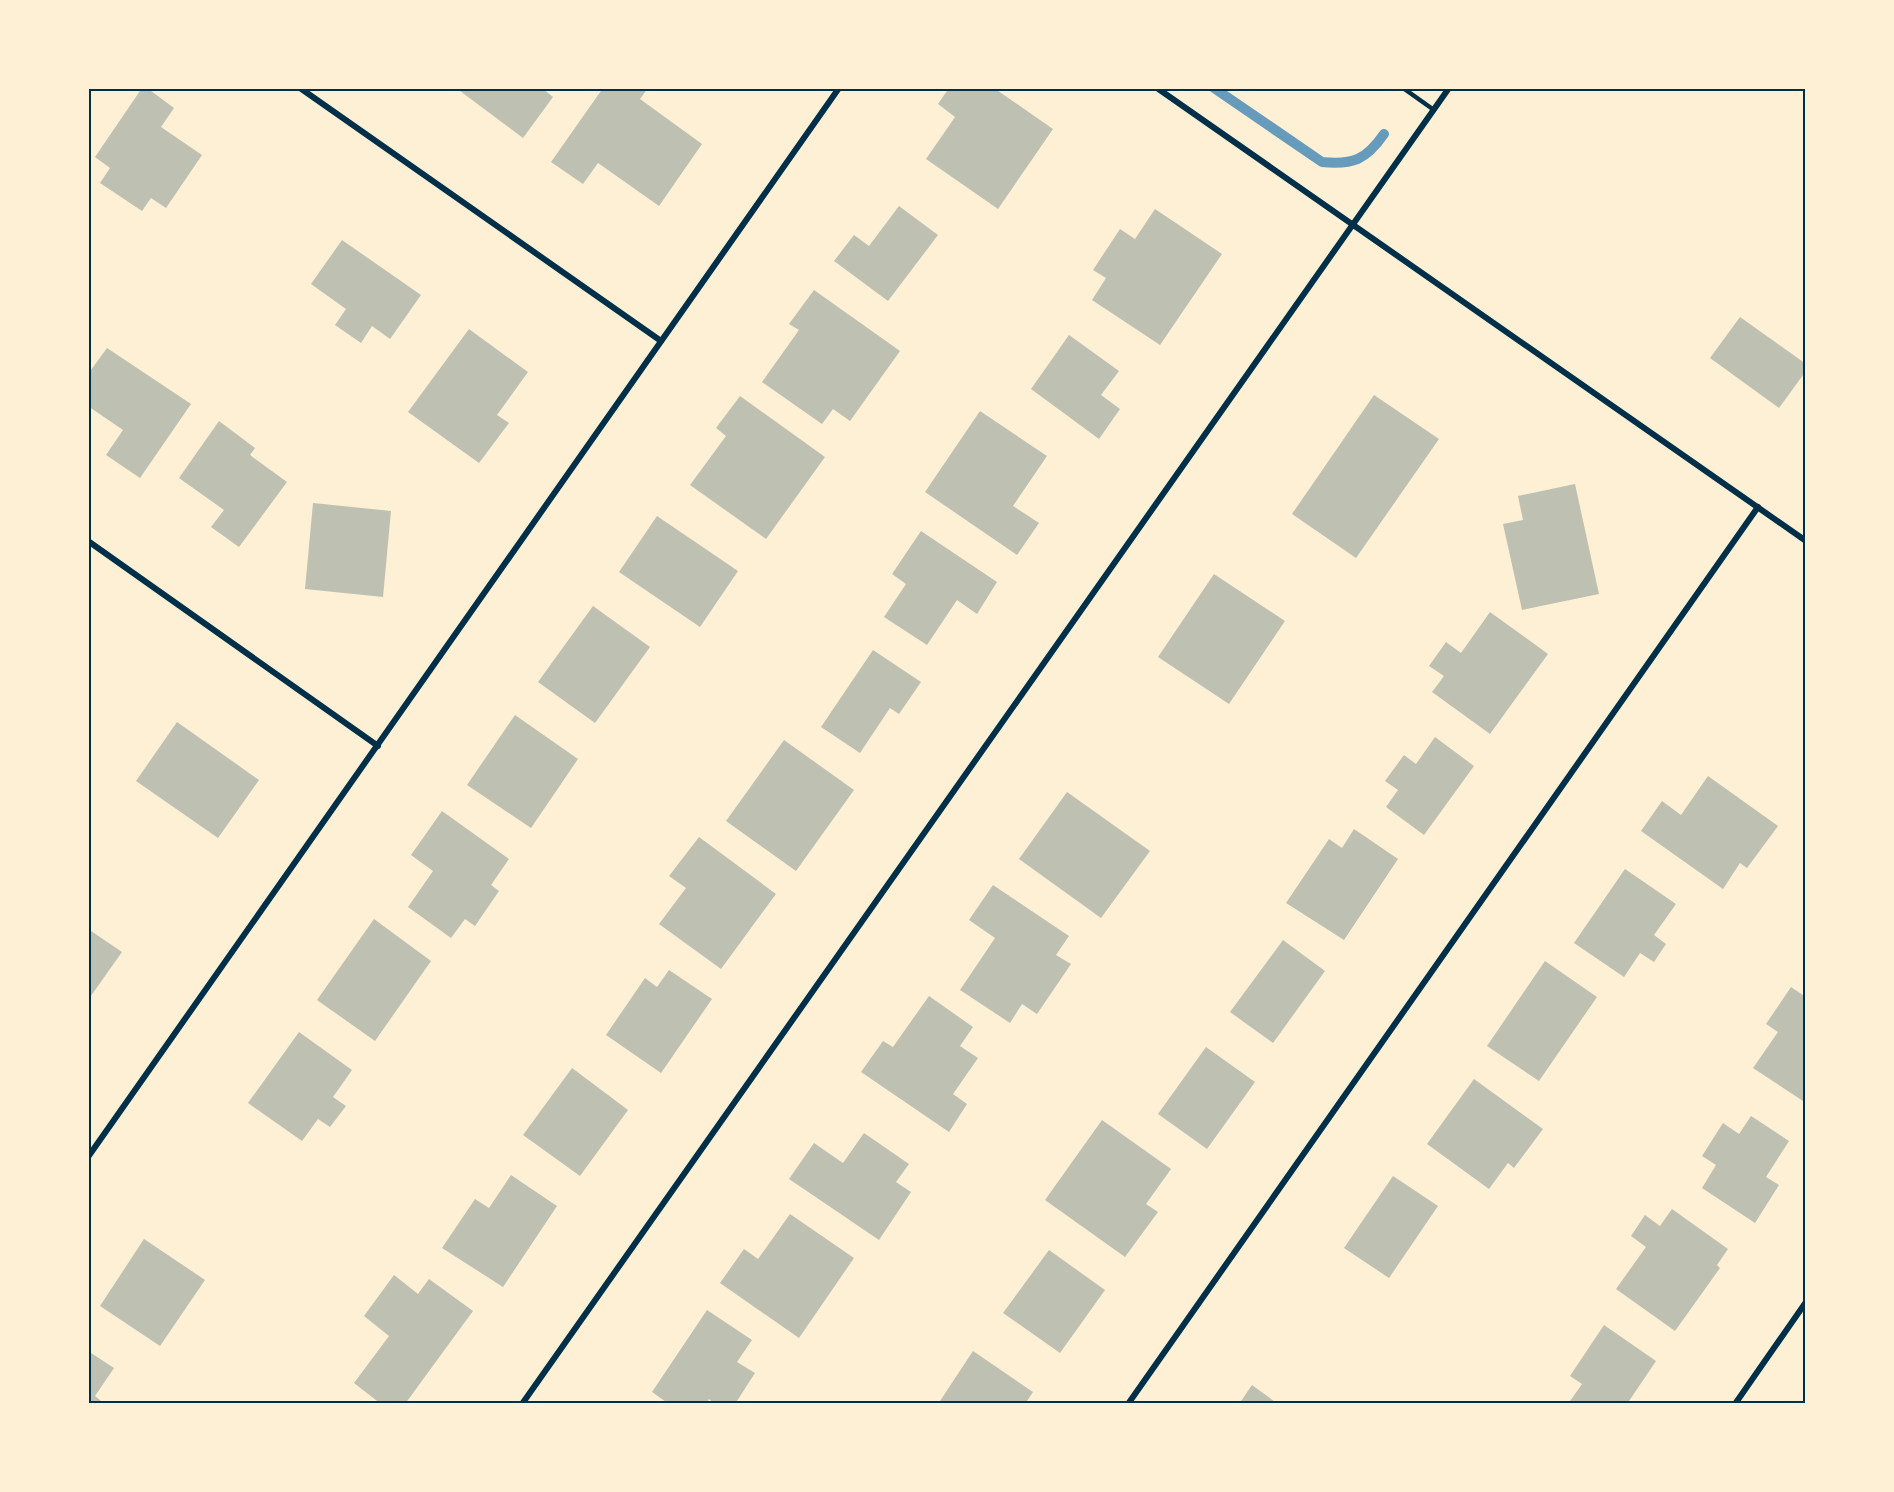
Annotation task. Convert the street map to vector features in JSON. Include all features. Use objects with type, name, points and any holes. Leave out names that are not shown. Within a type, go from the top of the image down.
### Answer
[{"type":"street","points":[[300,88],[661,341]]},
{"type":"street","points":[[88,1157],[91,1149],[378,746],[839,88]]},
{"type":"street","points":[[1157,88],[1806,541]]},
{"type":"street","points":[[522,1404],[1449,88]]},
{"type":"street","points":[[1128,1404],[1758,507]]},
{"type":"street","points":[[88,542],[378,746]]},
{"type":"street","points":[[1735,1404],[1806,1302]]},
{"type":"lane","points":[[1403,88],[1434,110]]},
{"type":"building","points":[[142,88],[147,88],[174,108],[161,127],[202,155],[166,208],[151,198],[142,211],[100,183],[110,168],[95,157]]},
{"type":"building","points":[[456,88],[542,88],[553,97],[523,138]]},
{"type":"building","points":[[603,88],[648,88],[640,99],[702,144],[659,206],[598,163],[583,184],[551,162]]},
{"type":"building","points":[[949,88],[994,88],[1053,129],[998,209],[926,159],[955,117],[938,104]]},
{"type":"building","points":[[899,206],[938,235],[888,301],[834,261],[854,235],[869,246]]},
{"type":"building","points":[[1155,209],[1222,254],[1160,345],[1092,300],[1106,278],[1093,270],[1120,229],[1135,239]]},
{"type":"building","points":[[342,240],[421,295],[390,339],[372,326],[361,343],[335,325],[346,309],[311,284]]},
{"type":"building","points":[[814,290],[900,351],[850,421],[833,409],[822,424],[762,382],[799,330],[789,324]]},
{"type":"building","points":[[1740,317],[1806,364],[1806,371],[1779,408],[1710,358]]},
{"type":"building","points":[[469,329],[528,372],[497,415],[509,423],[479,463],[408,412]]},
{"type":"building","points":[[1069,335],[1119,371],[1101,395],[1120,409],[1099,439],[1031,389]]},
{"type":"building","points":[[107,348],[191,404],[140,478],[106,455],[123,430],[88,406],[88,374]]},
{"type":"building","points":[[1374,395],[1439,439],[1356,558],[1292,514]]},
{"type":"building","points":[[740,396],[825,457],[766,539],[690,485],[726,436],[716,428]]},
{"type":"building","points":[[980,411],[1047,456],[1013,506],[1039,523],[1017,555],[925,492]]},
{"type":"building","points":[[219,421],[255,448],[250,455],[287,482],[239,547],[211,527],[224,510],[179,478]]},
{"type":"building","points":[[1575,484],[1599,594],[1522,610],[1503,524],[1523,520],[1518,496]]},
{"type":"building","points":[[313,503],[391,511],[383,597],[305,589]]},
{"type":"building","points":[[657,516],[738,571],[700,627],[619,572]]},
{"type":"building","points":[[921,531],[997,582],[977,614],[957,600],[927,645],[884,617],[906,584],[892,574]]},
{"type":"building","points":[[1214,574],[1285,621],[1229,704],[1158,657]]},
{"type":"building","points":[[593,606],[650,647],[595,723],[538,682]]},
{"type":"building","points":[[1490,612],[1548,654],[1490,734],[1432,692],[1444,676],[1429,666],[1446,642],[1461,653]]},
{"type":"building","points":[[873,650],[921,682],[899,714],[890,708],[860,753],[821,727]]},
{"type":"building","points":[[515,715],[578,759],[531,828],[467,785]]},
{"type":"building","points":[[177,722],[259,780],[218,838],[136,781]]},
{"type":"building","points":[[1435,737],[1474,766],[1424,835],[1386,807],[1398,790],[1385,781],[1404,755],[1416,764]]},
{"type":"building","points":[[784,740],[854,790],[796,871],[726,821]]},
{"type":"building","points":[[1708,776],[1778,826],[1747,868],[1740,863],[1723,889],[1641,831],[1662,801],[1681,815]]},
{"type":"building","points":[[1067,792],[1150,851],[1101,918],[1019,859]]},
{"type":"building","points":[[442,811],[509,859],[491,885],[499,891],[475,926],[465,919],[451,938],[408,907],[433,871],[411,855]]},
{"type":"building","points":[[1354,829],[1398,859],[1344,940],[1286,903],[1329,839],[1342,848]]},
{"type":"building","points":[[699,837],[776,894],[721,969],[659,924],[686,888],[669,876]]},
{"type":"building","points":[[1625,869],[1676,904],[1654,935],[1666,944],[1654,962],[1640,953],[1624,977],[1574,943]]},
{"type":"building","points":[[993,885],[1069,936],[1056,955],[1071,964],[1037,1014],[1022,1004],[1010,1023],[960,990],[995,938],[969,920]]},
{"type":"building","points":[[374,919],[431,961],[375,1041],[317,1000]]},
{"type":"building","points":[[88,929],[122,952],[88,1000]]},
{"type":"building","points":[[1283,940],[1325,971],[1273,1043],[1230,1012]]},
{"type":"building","points":[[1545,961],[1597,997],[1539,1081],[1487,1046]]},
{"type":"building","points":[[669,970],[712,999],[661,1073],[606,1035],[645,978],[657,987]]},
{"type":"building","points":[[1791,987],[1806,997],[1806,1103],[1753,1068],[1778,1032],[1766,1024]]},
{"type":"building","points":[[929,996],[973,1027],[960,1046],[978,1058],[953,1094],[967,1104],[949,1132],[861,1072],[883,1041],[893,1047]]},
{"type":"building","points":[[299,1032],[352,1070],[333,1097],[346,1106],[330,1127],[318,1119],[302,1141],[248,1103]]},
{"type":"building","points":[[1206,1047],[1255,1082],[1207,1149],[1158,1114]]},
{"type":"building","points":[[572,1068],[628,1110],[580,1176],[523,1135]]},
{"type":"building","points":[[1474,1079],[1543,1129],[1514,1168],[1508,1163],[1489,1189],[1427,1144]]},
{"type":"building","points":[[1751,1116],[1789,1141],[1766,1177],[1779,1185],[1755,1223],[1702,1188],[1716,1165],[1702,1156],[1723,1123],[1739,1134]]},
{"type":"building","points":[[1102,1120],[1171,1169],[1146,1204],[1158,1212],[1125,1257],[1045,1200]]},
{"type":"building","points":[[864,1133],[909,1164],[896,1182],[911,1192],[879,1240],[789,1179],[814,1143],[843,1163]]},
{"type":"building","points":[[511,1175],[557,1206],[503,1287],[442,1248],[475,1199],[489,1208]]},
{"type":"building","points":[[1393,1176],[1438,1206],[1389,1278],[1344,1248]]},
{"type":"building","points":[[1672,1209],[1728,1249],[1717,1265],[1720,1268],[1675,1331],[1616,1289],[1646,1247],[1631,1236],[1645,1215],[1660,1226]]},
{"type":"building","points":[[790,1214],[854,1258],[799,1338],[720,1283],[744,1249],[758,1259]]},
{"type":"building","points":[[144,1239],[205,1280],[160,1346],[100,1306]]},
{"type":"building","points":[[1049,1250],[1105,1290],[1060,1353],[1003,1313]]},
{"type":"building","points":[[394,1275],[418,1294],[429,1279],[473,1311],[405,1404],[381,1404],[354,1383],[389,1336],[364,1316]]},
{"type":"building","points":[[707,1310],[752,1340],[737,1362],[755,1373],[735,1404],[715,1404],[709,1399],[706,1404],[669,1404],[652,1392]]},
{"type":"building","points":[[1604,1325],[1656,1361],[1627,1404],[1568,1404],[1582,1384],[1570,1376]]},
{"type":"building","points":[[88,1351],[114,1368],[95,1396],[101,1401],[99,1404],[88,1404]]},
{"type":"building","points":[[973,1351],[1033,1392],[1025,1404],[938,1404]]},
{"type":"building","points":[[1252,1385],[1278,1404],[1239,1404]]},
{"type":"waterway","points":[[1214,88],[1322,162],[1342,163],[1358,159],[1371,150],[1384,134]]}]
